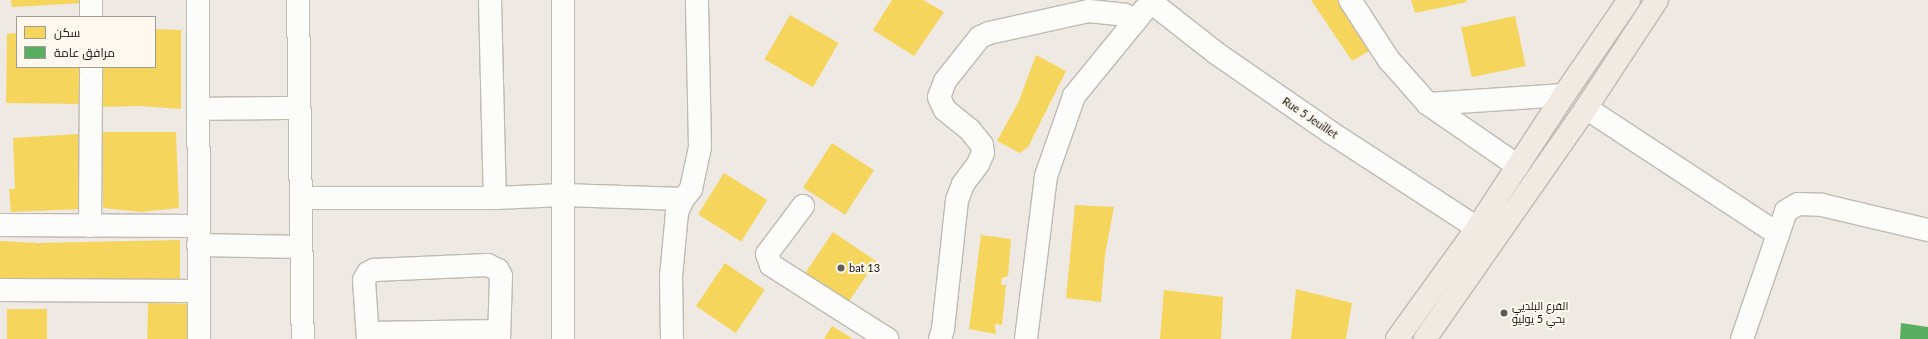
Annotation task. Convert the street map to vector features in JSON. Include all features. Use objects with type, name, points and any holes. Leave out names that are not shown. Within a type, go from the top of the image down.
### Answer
[{"type":"main road","points":[[1397,339],[1477,228],[1564,95],[1629,0]]},
{"type":"main road","points":[[1425,339],[1586,108],[1657,0]]},
{"type":"street","points":[[91,0],[91,16]]},
{"type":"street","points":[[198,0],[199,339]]},
{"type":"street","points":[[298,0],[303,339]]},
{"type":"street","points":[[490,0],[495,198]]},
{"type":"street","points":[[563,0],[563,339]]},
{"type":"street","points":[[672,339],[671,277],[677,212],[684,198],[691,189],[700,147],[697,0]]},
{"type":"street","points":[[1350,0],[1389,60],[1428,104],[1518,166]]},
{"type":"street","points":[[1026,339],[1046,176],[1074,96],[1152,1]]},
{"type":"street","name":"Rue 5 Jeuillet","points":[[1152,1],[1216,53],[1330,132],[1477,228]]},
{"type":"street","points":[[940,339],[943,329],[957,200],[963,184],[978,164],[983,153],[982,145],[970,130],[945,110],[939,97],[944,81],[980,37],[989,33],[1089,11],[1125,15],[1135,21]]},
{"type":"street","points":[[90,226],[91,68]]},
{"type":"street","points":[[1428,104],[1564,95]]},
{"type":"street","points":[[198,109],[299,108]]},
{"type":"street","points":[[1586,108],[1778,234]]},
{"type":"street","points":[[301,198],[495,198],[563,196],[684,198]]},
{"type":"street","points":[[1742,339],[1786,211],[1798,204],[1822,205],[1926,224]]},
{"type":"street","points":[[803,206],[768,254],[771,265],[887,339]]},
{"type":"street","points":[[0,225],[90,226],[301,247]]},
{"type":"street","points":[[488,265],[498,270],[501,276],[499,335],[368,336],[364,280],[368,273],[374,270],[488,265]]},
{"type":"street","points":[[0,290],[198,291]]},
{"type":"building: سكن","points":[[11,0],[83,0],[83,3],[12,7]]},
{"type":"building: سكن","points":[[892,0],[923,0],[944,12],[914,56],[873,30]]},
{"type":"building: سكن","points":[[1311,0],[1342,0],[1376,47],[1352,61]]},
{"type":"building: سكن","points":[[1411,0],[1466,0],[1467,2],[1415,13]]},
{"type":"building: سكن","points":[[790,15],[838,43],[813,87],[764,59]]},
{"type":"building: سكن","points":[[1515,16],[1526,66],[1472,77],[1461,27]]},
{"type":"building: سكن","points":[[156,29],[181,30],[181,109],[141,106],[102,107],[102,68],[156,68]]},
{"type":"building: سكن","points":[[16,33],[16,68],[81,68],[80,104],[6,103],[7,34]]},
{"type":"building: سكن","points":[[1036,55],[1066,71],[1028,147],[1020,153],[997,141],[1019,101]]},
{"type":"building: سكن","points":[[103,132],[176,132],[179,208],[141,212],[103,208]]},
{"type":"building: سكن","points":[[78,134],[82,209],[11,212],[9,189],[15,189],[13,138]]},
{"type":"building: سكن","points":[[832,143],[874,170],[845,215],[803,187]]},
{"type":"building: سكن","points":[[724,173],[767,200],[741,242],[698,215]]},
{"type":"building: سكن","points":[[1075,205],[1114,207],[1105,255],[1101,302],[1066,298]]},
{"type":"building: سكن","name":"bat 13","points":[[833,232],[876,261],[848,303],[804,274]]},
{"type":"building: سكن","points":[[981,235],[1011,239],[1008,276],[1002,278],[1001,285],[1006,285],[1002,325],[995,324],[996,334],[969,329]]},
{"type":"building: سكن","points":[[180,240],[180,282],[0,281],[0,241],[38,243]]},
{"type":"building: سكن","points":[[725,263],[765,290],[736,333],[696,306]]},
{"type":"building: سكن","points":[[1296,289],[1352,303],[1346,339],[1291,339]]},
{"type":"building: سكن","points":[[1164,290],[1223,297],[1221,339],[1160,339]]},
{"type":"building: سكن","points":[[148,303],[189,304],[188,339],[147,339]]},
{"type":"building: سكن","points":[[7,309],[47,309],[47,339],[7,339]]},
{"type":"building: سكن","points":[[832,326],[853,339],[824,339]]},
{"type":"building: مرافق عامة","points":[[1901,323],[1928,327],[1928,339],[1900,339]]},
{"type":"place","name":"bat 13","points":[[841,268]]},
{"type":"place","name":"الفرع البلديي بحي 5 يوليو","points":[[1504,313]]}]
